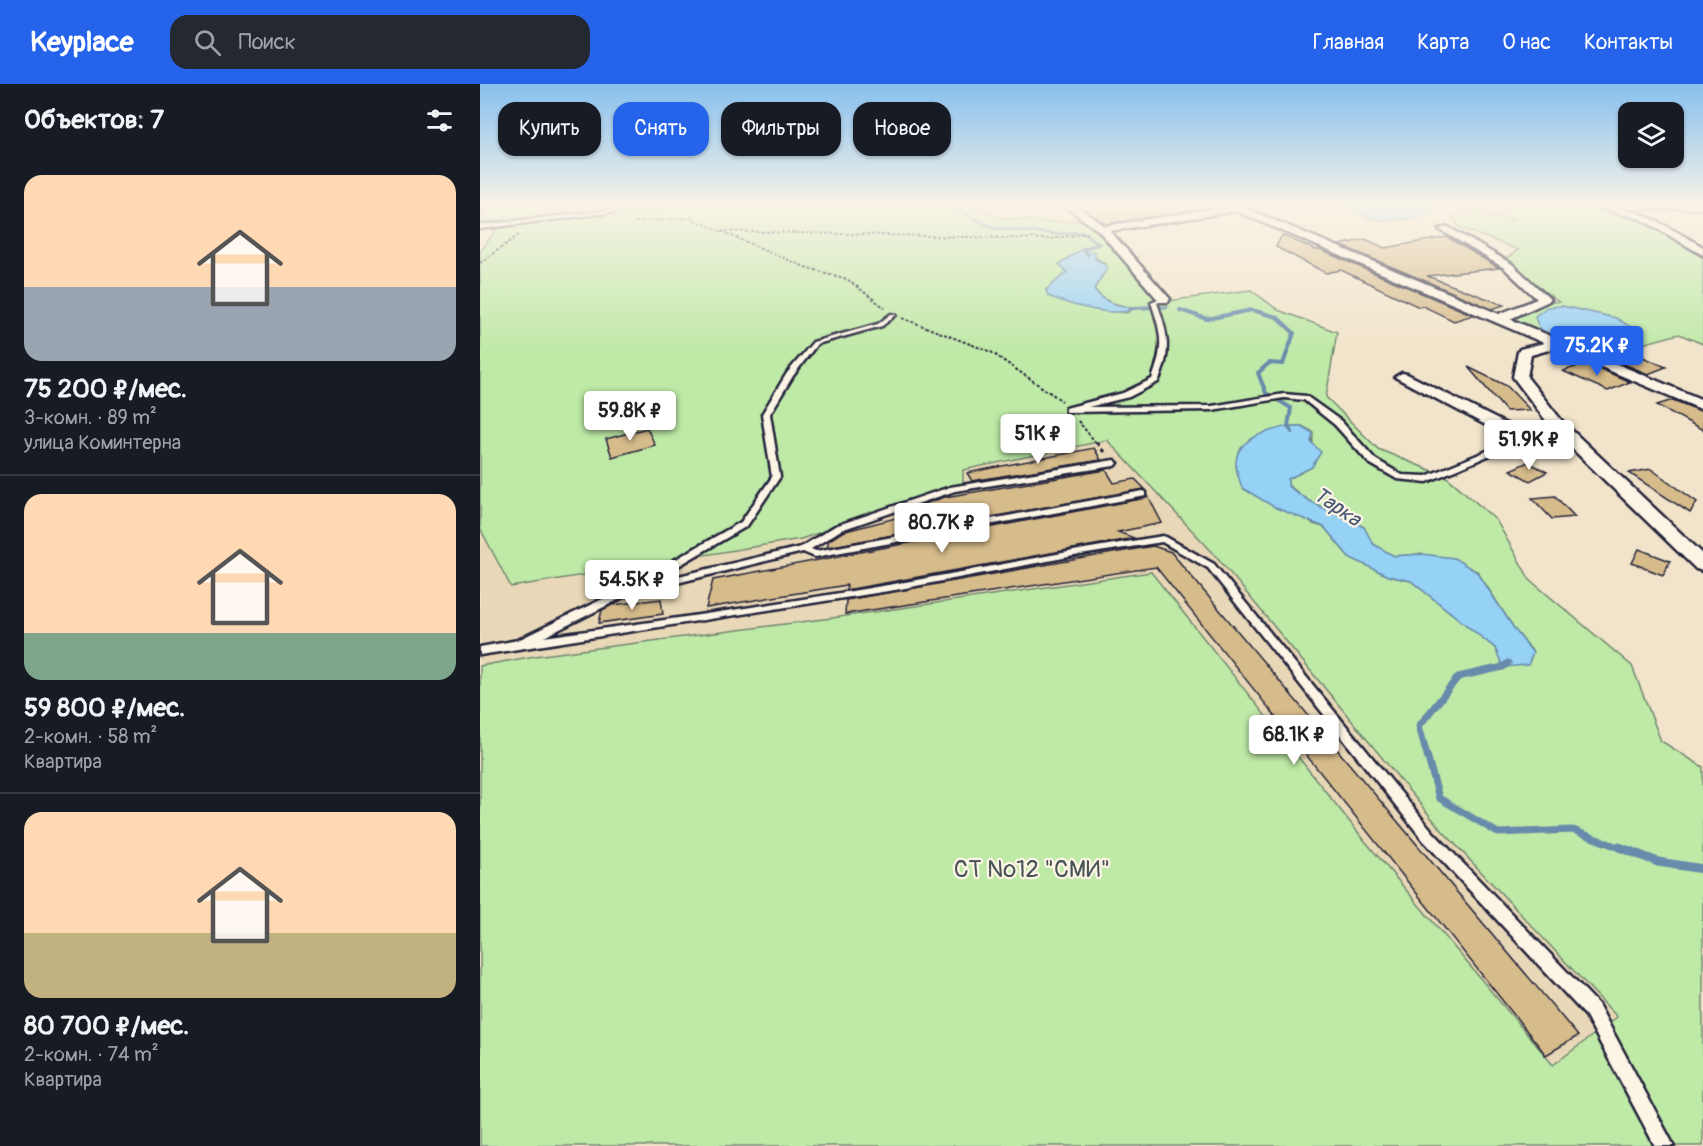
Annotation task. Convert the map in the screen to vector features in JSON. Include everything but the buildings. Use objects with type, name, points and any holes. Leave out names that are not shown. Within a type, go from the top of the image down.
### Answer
[{"type":"street","points":[[1122,254],[1159,301]]},
{"type":"street","points":[[1342,254],[1703,405]]},
{"type":"street","points":[[1486,254],[1508,266],[1545,300],[1498,320]]},
{"type":"street","points":[[1556,344],[1525,352],[1520,377],[1556,424],[1703,565]]},
{"type":"street","points":[[1402,377],[1524,439],[1556,424]]},
{"type":"lane","points":[[1069,410],[1126,395],[1155,380],[1166,351],[1163,322],[1158,310],[1159,301]]},
{"type":"lane","points":[[520,644],[626,592],[744,525],[777,477],[766,414],[790,375],[815,344],[880,325],[893,315]]},
{"type":"lane","points":[[1069,410],[1212,408],[1284,396],[1306,398],[1338,423],[1372,461],[1400,477],[1427,479],[1524,439]]},
{"type":"lane","points":[[626,592],[804,549],[838,528],[953,489],[1114,463]]},
{"type":"lane","points":[[804,549],[815,554],[1143,494]]},
{"type":"lane","points":[[480,651],[883,589],[1074,553],[1163,539],[1211,566],[1428,836],[1592,1010],[1665,1146]]},
{"type":"path","points":[[773,254],[805,267],[847,279],[893,315],[991,352],[1061,400],[1114,463]]},
{"type":"shaded area","points":[[1107,440],[1217,557],[1439,827],[1618,1017],[1553,1065],[1365,841],[832,618],[535,656],[480,666],[480,528],[511,587],[963,470]]},
{"type":"green space","name":"СТ №12 \"СМИ\"","points":[[480,254],[1075,254],[1063,261],[1067,272],[1046,290],[1057,299],[1092,308],[1127,313],[1135,308],[1112,303],[1094,289],[1107,268],[1106,264],[1089,254],[1117,254],[1160,302],[1251,290],[1278,310],[1337,332],[1326,397],[1378,449],[1447,477],[1496,520],[1530,580],[1632,666],[1661,741],[1703,767],[1703,1146],[480,1146],[480,666],[535,656],[832,618],[1151,572],[1365,841],[1553,1065],[1617,1017],[1439,827],[1217,557],[1107,440],[963,470],[963,483],[801,539],[511,587],[480,528]],"holes":[[[1288,426],[1302,426],[1313,432],[1312,467],[1288,479],[1288,485],[1309,501],[1364,527],[1372,544],[1394,556],[1421,554],[1477,571],[1515,630],[1533,652],[1503,666],[1495,648],[1411,581],[1388,576],[1349,557],[1324,527],[1313,524],[1250,440]]]},
{"type":"green space","points":[[1513,254],[1696,254],[1703,258],[1703,344],[1679,334],[1598,356],[1508,320],[1550,302],[1559,302],[1503,261]],"holes":[[[1562,306],[1616,318],[1624,346],[1606,343],[1595,346],[1571,338]]]},
{"type":"water","points":[[1075,254],[1095,254],[1095,259],[1107,268],[1094,289],[1103,298],[1113,303],[1136,308],[1117,312],[1093,310],[1048,296],[1046,290],[1067,272],[1059,264]]},
{"type":"water","points":[[1562,306],[1616,318],[1637,331],[1640,343],[1602,343],[1585,347],[1570,343],[1571,338],[1547,334],[1540,328],[1535,316],[1547,307]]},
{"type":"water","points":[[1288,426],[1301,426],[1313,433],[1311,442],[1321,452],[1312,467],[1288,479],[1288,486],[1309,501],[1364,527],[1373,544],[1394,556],[1421,554],[1454,558],[1477,572],[1533,653],[1528,665],[1503,667],[1495,648],[1411,581],[1388,576],[1349,557],[1324,527],[1276,508],[1242,488],[1236,465],[1241,448],[1262,433]]},
{"type":"waterway","name":"Тарка","points":[[1160,307],[1130,308],[1167,307]]},
{"type":"waterway","name":"Тарка","points":[[1180,310],[1207,319],[1252,310],[1277,317],[1294,333],[1283,364],[1269,363],[1258,373],[1266,393],[1291,408],[1288,426],[1292,432]]},
{"type":"waterway","name":"Тарка","points":[[1508,663],[1503,667],[1458,677],[1419,726],[1439,798],[1498,833],[1573,830],[1623,849]]},
{"type":"waterway","name":"Тарка","points":[[1619,847],[1658,862],[1703,869]]}]
